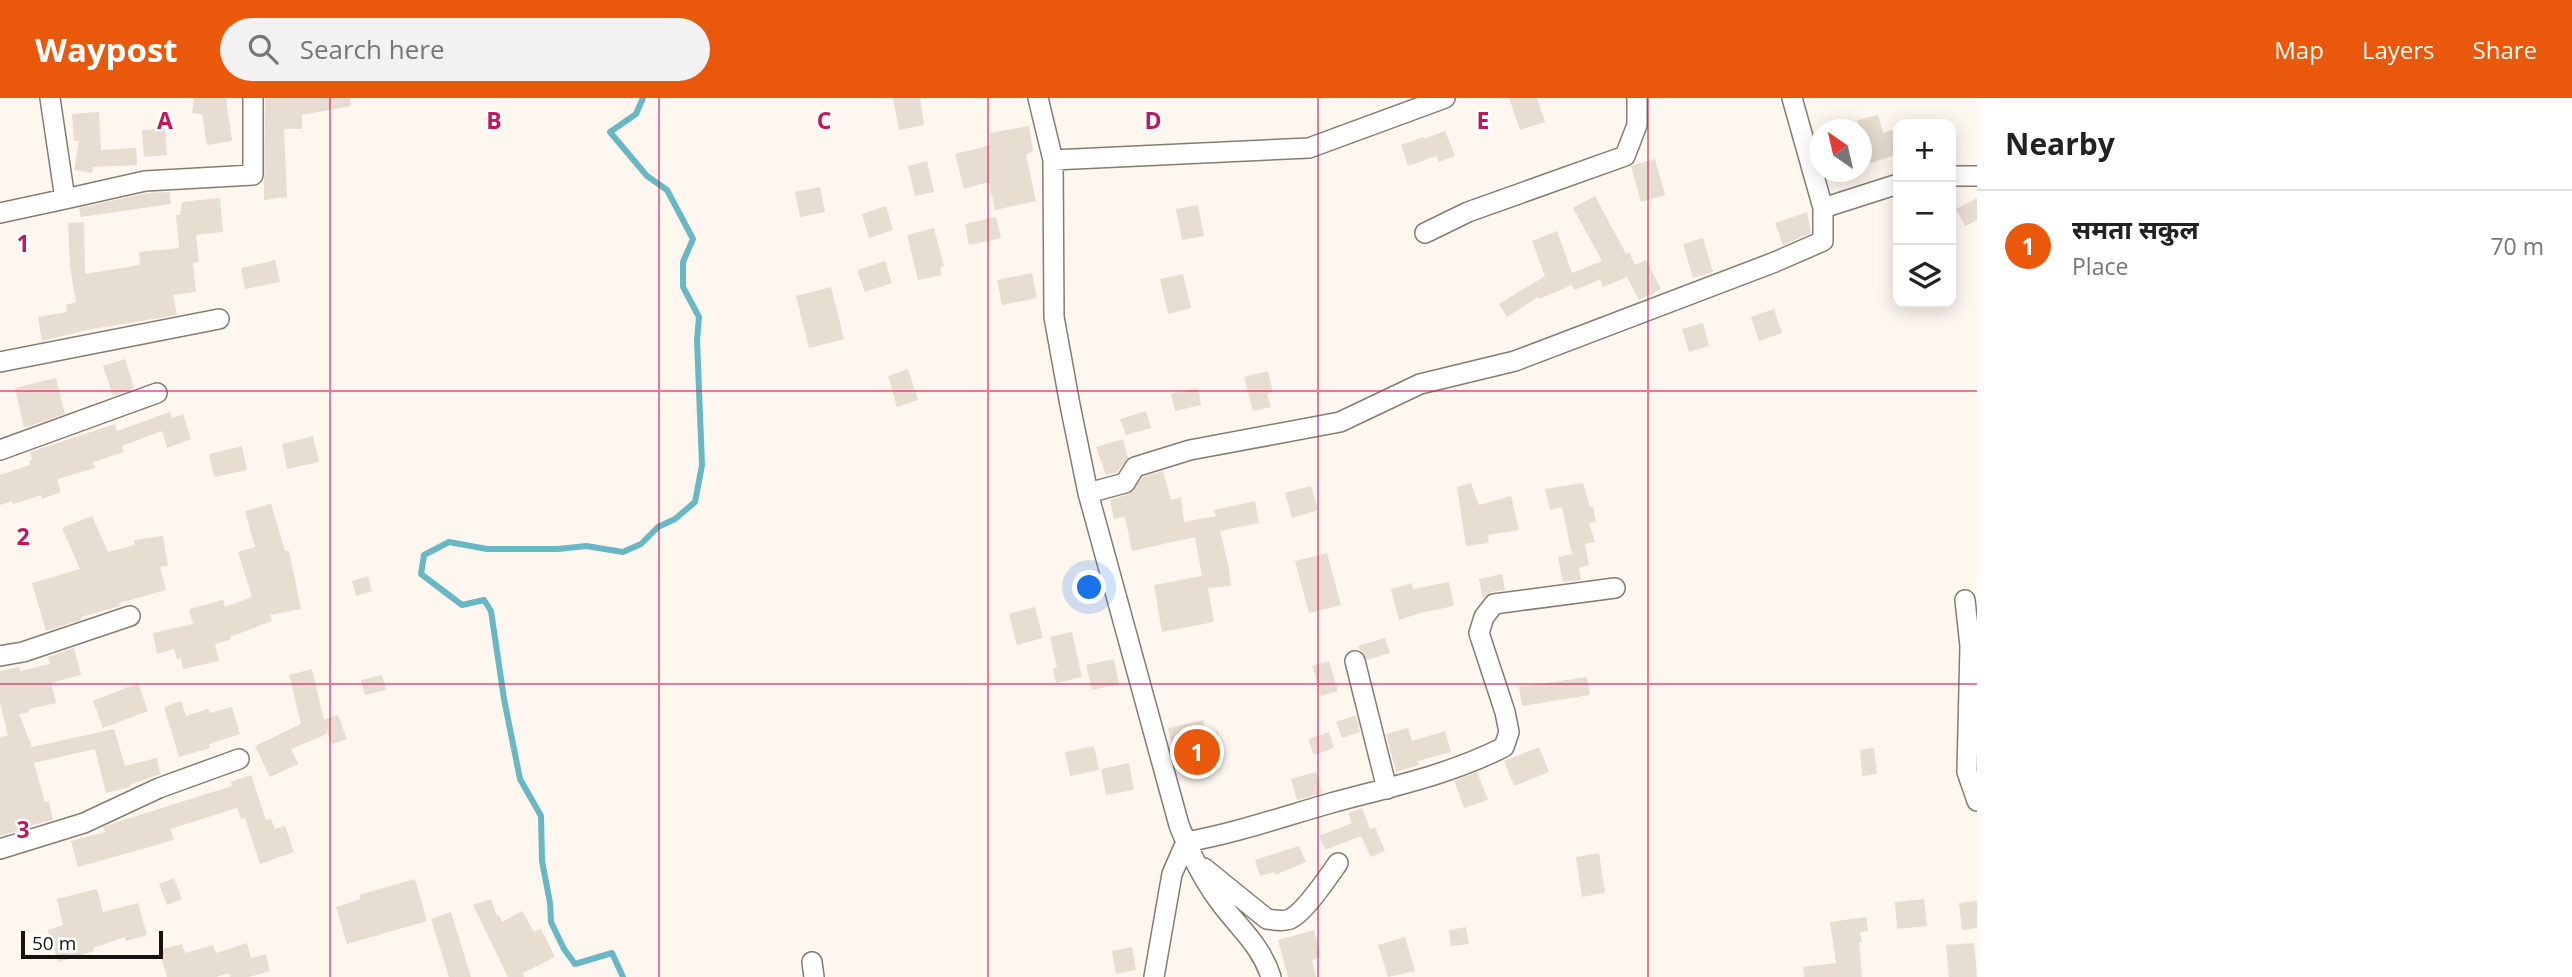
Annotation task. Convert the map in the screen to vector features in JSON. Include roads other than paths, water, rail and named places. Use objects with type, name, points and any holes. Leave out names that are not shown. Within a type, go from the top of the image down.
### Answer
[{"type":"street","points":[[50,98],[65,199]]},
{"type":"street","points":[[0,213],[145,181],[253,175],[253,98]]},
{"type":"street","points":[[1038,98],[1053,160],[1054,317],[1088,493],[1168,787],[1186,842],[1219,901],[1257,947],[1271,977]]},
{"type":"street","points":[[1053,160],[1309,148],[1445,98]]},
{"type":"street","points":[[1425,233],[1468,212],[1625,156],[1637,125],[1637,98]]},
{"type":"street","points":[[1088,493],[1125,483],[1135,467],[1190,450],[1340,422],[1420,384],[1515,361],[1775,262],[1823,241],[1823,208],[1792,98]]},
{"type":"street","points":[[1956,176],[1977,176]]},
{"type":"street","points":[[1823,208],[1893,186]]},
{"type":"street","points":[[0,362],[219,319]]},
{"type":"street","points":[[0,450],[158,393]]},
{"type":"street","points":[[1186,842],[1230,834],[1330,803],[1456,769],[1504,747],[1509,732],[1505,712],[1479,633],[1484,617],[1494,604],[1615,588]]},
{"type":"street","points":[[1965,600],[1970,646],[1967,772],[1977,801]]},
{"type":"street","points":[[0,656],[23,652],[130,616]]},
{"type":"street","points":[[1355,661],[1387,789]]},
{"type":"street","points":[[0,849],[84,823],[159,788],[239,759]]},
{"type":"street","points":[[1154,977],[1172,874],[1186,842]]},
{"type":"street","points":[[1195,861],[1267,919],[1278,921],[1291,919],[1319,891],[1338,863]]},
{"type":"waterway","points":[[623,977],[612,953],[575,964],[564,949],[551,922],[542,861],[541,816],[520,779],[504,699],[491,611],[484,600],[462,605],[421,574],[424,555],[449,542],[487,549],[558,549],[586,546],[623,552],[641,544],[658,527],[675,519],[695,502],[702,465],[697,340],[699,317],[683,287],[683,262],[693,239],[667,190],[647,176],[610,132],[636,114],[643,98]]},
{"type":"place","name":"समता सकुल","points":[[1197,752]]}]
